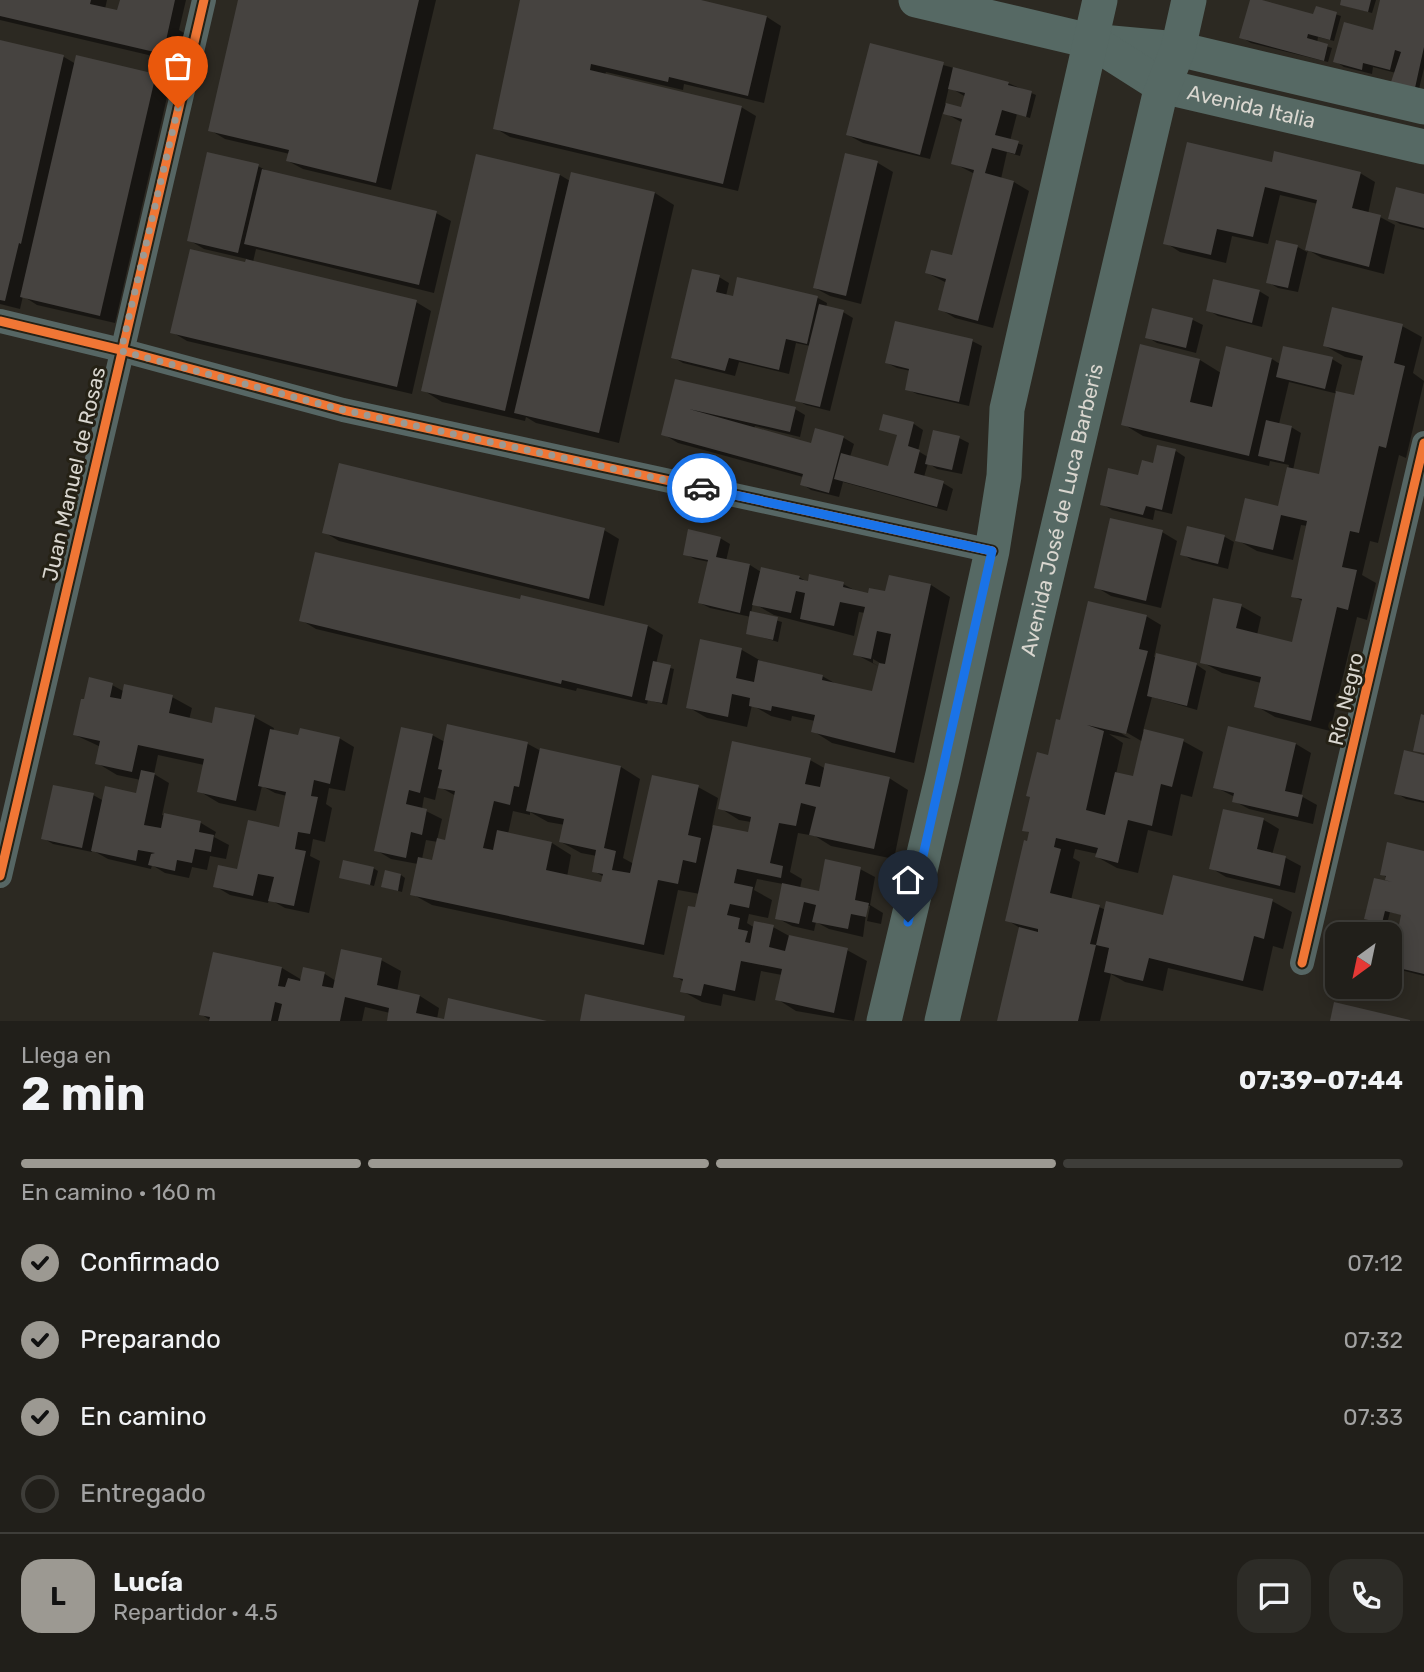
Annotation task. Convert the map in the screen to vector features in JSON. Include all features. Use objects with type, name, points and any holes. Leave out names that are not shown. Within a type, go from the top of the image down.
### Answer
[{"type":"main road","name":"Avenida Italia","points":[[916,0],[1090,41],[1178,48],[1424,107]]},
{"type":"main road","points":[[884,1021],[943,774],[992,551],[1004,476],[1007,410],[1100,0]]},
{"type":"main road","name":"Avenida José de Luca Barberis","points":[[942,1021],[1162,86],[1178,48],[1189,0]]},
{"type":"main road","name":"Avenida Italia","points":[[1090,41],[1162,86],[1424,147]]},
{"type":"street","name":"Juan Manuel de Rosas","points":[[0,876],[204,0]]},
{"type":"street","points":[[0,321],[343,410],[992,551]]},
{"type":"street","name":"Río Negro","points":[[1302,963],[1424,443]]},
{"type":"building","points":[[0,0],[91,0],[90,4],[117,10],[120,0],[175,0],[163,54],[0,16]]},
{"type":"building","points":[[238,0],[419,0],[376,183],[286,161],[289,150],[208,131]]},
{"type":"building","points":[[520,0],[701,0],[767,16],[748,96],[669,77],[668,82],[591,64],[590,70],[742,106],[723,184],[493,129]]},
{"type":"building","points":[[1250,0],[1262,0],[1313,14],[1316,6],[1337,12],[1330,40],[1308,34],[1307,38],[1328,44],[1324,61],[1239,38]]},
{"type":"building","points":[[1341,0],[1371,0],[1368,12],[1340,5]]},
{"type":"building","points":[[1380,0],[1424,0],[1424,47],[1415,88],[1391,82],[1401,52],[1395,50],[1390,70],[1363,63],[1362,70],[1333,62],[1344,22],[1373,30]]},
{"type":"building","points":[[0,40],[64,55],[21,244],[19,243],[5,301],[0,300]]},
{"type":"building","points":[[870,43],[944,62],[920,155],[846,135]]},
{"type":"building","points":[[76,55],[156,74],[100,316],[20,297]]},
{"type":"building","points":[[953,67],[1032,91],[1026,117],[1002,110],[995,135],[1019,141],[1015,154],[992,148],[985,173],[1014,181],[978,321],[938,310],[946,279],[925,273],[931,250],[952,255],[974,170],[951,164],[962,119],[943,114],[946,103],[961,107],[965,93],[948,89]]},
{"type":"building","points":[[1187,142],[1272,162],[1274,151],[1361,172],[1352,208],[1381,215],[1369,267],[1305,250],[1317,200],[1265,187],[1253,237],[1217,229],[1211,255],[1163,244]]},
{"type":"building","points":[[207,152],[259,164],[238,253],[187,241]]},
{"type":"building","points":[[845,153],[878,161],[846,296],[813,288]]},
{"type":"building","points":[[476,154],[560,174],[505,411],[421,391]]},
{"type":"building","points":[[262,169],[437,211],[419,285],[244,244]]},
{"type":"building","points":[[571,172],[655,192],[599,433],[514,413]]},
{"type":"building","points":[[1396,187],[1424,194],[1424,228],[1388,219]]},
{"type":"building","points":[[1276,240],[1298,245],[1288,288],[1266,283]]},
{"type":"building","points":[[190,249],[245,262],[246,259],[417,300],[397,387],[170,333]]},
{"type":"building","points":[[692,269],[720,275],[716,292],[733,296],[737,277],[818,296],[807,344],[786,339],[779,370],[729,358],[725,371],[671,358]]},
{"type":"building","points":[[1213,279],[1260,290],[1252,323],[1206,311]]},
{"type":"building","points":[[819,304],[844,310],[820,407],[795,401]]},
{"type":"building","points":[[1332,307],[1403,324],[1394,363],[1405,366],[1386,448],[1379,446],[1359,533],[1350,531],[1342,567],[1357,570],[1348,610],[1337,607],[1311,721],[1254,707],[1261,677],[1200,663],[1213,598],[1242,604],[1236,628],[1292,642],[1302,599],[1291,597],[1307,521],[1281,515],[1273,550],[1235,541],[1245,498],[1278,506],[1287,467],[1319,474],[1336,391],[1354,395],[1363,356],[1323,346]]},
{"type":"building","points":[[1152,308],[1193,318],[1186,348],[1145,338]]},
{"type":"building","points":[[895,321],[973,339],[959,402],[905,390],[909,369],[885,363]]},
{"type":"building","points":[[1140,344],[1200,359],[1190,402],[1212,407],[1226,346],[1272,358],[1249,456],[1121,425]]},
{"type":"building","points":[[1283,346],[1333,357],[1325,389],[1276,377]]},
{"type":"building","points":[[675,379],[796,407],[790,432],[689,409],[811,443],[815,428],[844,436],[829,493],[800,485],[803,474],[661,435]]},
{"type":"building","points":[[883,414],[914,422],[908,446],[920,450],[914,473],[944,481],[937,507],[834,479],[841,453],[888,466],[897,435],[879,430]]},
{"type":"building","points":[[1266,420],[1292,426],[1284,462],[1258,456]]},
{"type":"building","points":[[933,430],[960,436],[952,470],[925,464]]},
{"type":"building","points":[[1157,445],[1176,449],[1162,510],[1146,506],[1143,515],[1100,505],[1108,468],[1138,475],[1142,460],[1153,463]]},
{"type":"building","points":[[339,463],[605,528],[589,599],[322,533]]},
{"type":"building","points":[[1110,518],[1163,530],[1146,601],[1094,588]]},
{"type":"building","points":[[1187,526],[1225,535],[1218,564],[1180,555]]},
{"type":"building","points":[[688,529],[721,537],[716,557],[750,564],[740,613],[698,603],[708,560],[683,555]]},
{"type":"building","points":[[315,552],[520,599],[521,595],[648,625],[632,697],[562,680],[561,684],[299,621]]},
{"type":"building","points":[[761,567],[800,576],[799,579],[808,581],[809,574],[844,582],[843,587],[868,593],[869,588],[885,591],[889,575],[931,584],[895,753],[811,732],[815,715],[772,706],[771,711],[749,706],[750,698],[732,694],[728,717],[686,708],[700,639],[742,648],[736,678],[754,682],[758,660],[823,675],[822,680],[872,691],[879,663],[885,664],[891,634],[877,631],[871,659],[853,655],[865,607],[840,602],[834,626],[800,619],[805,593],[796,591],[791,613],[752,605]]},
{"type":"building","points":[[1088,601],[1147,615],[1139,649],[1148,651],[1126,734],[1087,725],[1104,731],[1086,810],[1105,815],[1115,772],[1133,776],[1144,729],[1184,739],[1172,787],[1161,784],[1152,826],[1128,820],[1118,863],[1095,857],[1098,848],[1056,838],[1054,847],[1061,849],[1050,893],[1100,905],[1090,944],[1096,945],[1078,1021],[997,1021],[1019,927],[1038,932],[1038,929],[1005,921],[1024,840],[1027,841],[1029,832],[1022,831],[1030,797],[1026,796],[1037,752],[1048,755],[1056,719],[1060,720]]},
{"type":"building","points":[[750,611],[778,617],[773,640],[746,634]]},
{"type":"building","points":[[1156,653],[1197,663],[1187,706],[1147,696]]},
{"type":"building","points":[[653,661],[671,665],[662,703],[645,700]]},
{"type":"building","points":[[89,677],[113,683],[110,697],[121,699],[124,684],[173,695],[169,713],[212,723],[215,707],[255,715],[236,801],[197,792],[204,759],[138,745],[132,772],[95,764],[100,741],[73,735]]},
{"type":"building","points":[[1421,714],[1424,715],[1424,753],[1413,751]]},
{"type":"building","points":[[447,724],[528,742],[519,787],[514,786],[510,805],[494,801],[483,848],[493,850],[497,830],[552,842],[546,870],[601,882],[603,874],[592,872],[596,850],[559,842],[564,819],[526,811],[540,748],[621,766],[604,848],[616,851],[612,870],[630,873],[652,775],[699,785],[688,835],[701,838],[696,863],[683,860],[678,884],[658,880],[644,945],[410,895],[418,857],[432,860],[437,838],[445,840],[455,791],[438,788],[442,770],[438,769]]},
{"type":"building","points":[[1228,726],[1296,743],[1285,791],[1303,795],[1298,817],[1232,802],[1234,793],[1213,788]]},
{"type":"building","points":[[401,727],[433,734],[420,793],[409,790],[406,804],[427,809],[422,835],[411,832],[406,858],[374,851]]},
{"type":"building","points":[[300,728],[340,737],[330,784],[314,780],[311,796],[318,797],[310,834],[298,832],[295,849],[306,851],[294,906],[268,901],[274,877],[258,874],[253,896],[213,887],[218,865],[237,869],[248,820],[279,827],[286,792],[258,786],[270,729],[298,735]]},
{"type":"building","points":[[732,741],[811,758],[805,784],[820,787],[825,763],[890,777],[874,849],[809,835],[816,807],[801,803],[796,826],[779,823],[770,863],[783,866],[781,878],[737,869],[734,883],[753,887],[749,908],[730,904],[727,915],[740,918],[738,929],[748,931],[745,942],[750,943],[754,921],[774,925],[769,947],[785,951],[789,935],[848,948],[834,1013],[775,1000],[782,969],[741,961],[735,991],[704,984],[701,996],[680,992],[683,979],[673,977],[688,906],[695,907],[713,825],[748,832],[751,817],[718,809]]},
{"type":"building","points":[[1404,750],[1424,755],[1424,801],[1394,794]]},
{"type":"building","points":[[141,770],[155,773],[144,825],[161,828],[164,813],[201,821],[199,832],[214,835],[211,852],[195,849],[192,863],[177,860],[175,871],[148,865],[151,854],[155,853],[138,850],[136,861],[91,851],[105,786],[136,793]]},
{"type":"building","points":[[53,785],[94,793],[82,848],[41,839]]},
{"type":"building","points":[[1223,809],[1264,818],[1257,849],[1286,856],[1280,886],[1209,869]]},
{"type":"building","points":[[1387,842],[1424,851],[1424,974],[1402,969],[1401,915],[1385,911],[1382,922],[1364,919],[1374,878],[1392,882],[1385,880],[1386,876],[1380,875]]},
{"type":"building","points":[[825,859],[861,867],[855,900],[869,903],[866,917],[851,914],[848,929],[812,922],[816,905],[804,902],[799,924],[775,919],[782,883],[819,891]]},
{"type":"building","points":[[343,860],[374,867],[370,885],[339,878]]},
{"type":"building","points":[[385,870],[401,874],[398,891],[381,887]]},
{"type":"building","points":[[1173,875],[1273,899],[1264,939],[1254,936],[1243,981],[1149,958],[1143,981],[1104,972],[1109,948],[1096,945],[1106,901],[1163,915]]},
{"type":"building","points":[[341,949],[382,958],[377,985],[420,995],[416,1013],[444,1019],[448,998],[547,1021],[387,1021],[389,1008],[345,997],[340,1021],[278,1021],[282,1004],[275,1002],[271,1021],[209,1021],[210,1017],[199,1015],[213,952],[282,967],[278,986],[285,987],[288,978],[300,981],[303,967],[325,972],[322,986],[333,988]]},
{"type":"building","points":[[585,994],[685,1016],[684,1021],[580,1021]]},
{"type":"building","points":[[1334,1002],[1410,1020],[1410,1021],[1330,1021]]},
{"type":"cycle path","points":[[0,876],[204,0]]},
{"type":"cycle path","points":[[0,321],[121,350],[343,410],[992,551]]},
{"type":"cycle path","points":[[1302,963],[1424,443]]},
{"type":"way so far","points":[[178,108],[121,351],[343,410],[702,488]]},
{"type":"route","points":[[702,488],[992,551],[908,922]]}]
